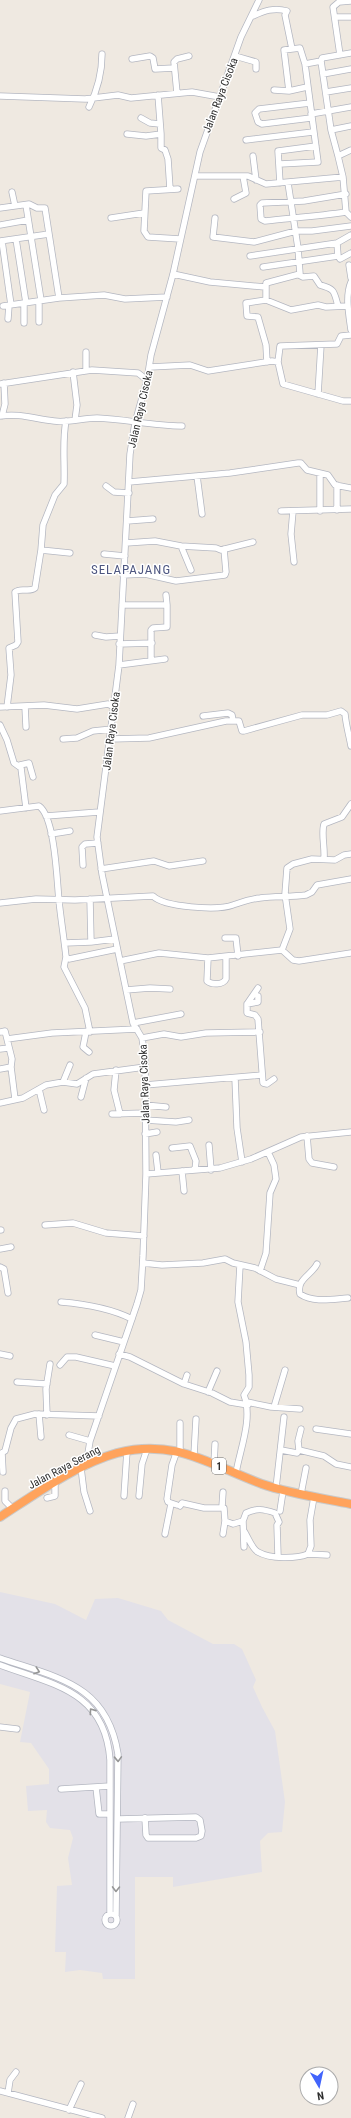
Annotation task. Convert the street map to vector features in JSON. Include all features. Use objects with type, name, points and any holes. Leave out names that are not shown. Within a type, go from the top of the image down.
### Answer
[{"type":"highway","name":"Jalan Raya Serang","points":[[0,1517],[84,1467],[116,1453],[147,1449],[179,1451],[194,1455],[279,1489],[351,1504]]},
{"type":"street","name":"Jalan Raya Cisoka","points":[[90,1511],[84,1492],[84,1467],[90,1441],[114,1366],[132,1319],[140,1290],[143,1263],[146,1174],[145,1067],[142,1038],[134,1023],[126,990],[101,869],[98,843],[99,812],[112,729],[119,665],[130,454],[135,423],[147,380],[151,355],[173,274],[205,135],[241,37],[253,16],[259,0]]},
{"type":"street","points":[[340,55],[333,7],[338,2],[351,1]]},
{"type":"street","points":[[253,16],[268,10],[287,10],[285,15],[292,49]]},
{"type":"street","points":[[334,17],[351,19]]},
{"type":"street","points":[[280,164],[318,162],[305,64],[300,48],[284,50],[289,91]]},
{"type":"street","points":[[305,64],[321,61],[322,58],[351,53]]},
{"type":"street","points":[[89,107],[95,98],[102,67],[102,54]]},
{"type":"street","points":[[132,59],[150,56],[153,58],[155,69],[174,68]]},
{"type":"street","points":[[176,93],[174,68],[177,59],[189,56]]},
{"type":"street","points":[[235,56],[256,62],[256,69]]},
{"type":"street","points":[[321,61],[330,111],[331,130],[346,194],[346,212],[351,217]]},
{"type":"street","points":[[323,74],[351,69]]},
{"type":"street","points":[[274,90],[289,91],[307,88]]},
{"type":"street","points":[[326,92],[351,88]]},
{"type":"street","points":[[0,96],[95,98],[118,95],[131,98],[176,93],[204,93],[220,97]]},
{"type":"street","points":[[158,95],[161,148],[165,150],[168,159],[170,189]]},
{"type":"street","points":[[310,103],[259,109],[255,113],[258,122],[262,124],[311,116],[351,107]]},
{"type":"street","points":[[141,118],[149,123],[160,124]]},
{"type":"street","points":[[331,130],[351,126]]},
{"type":"street","points":[[246,140],[313,132]]},
{"type":"street","points":[[127,134],[146,136],[161,134]]},
{"type":"street","points":[[280,183],[280,164],[278,152],[280,150],[316,146]]},
{"type":"street","points":[[338,156],[351,150]]},
{"type":"street","points":[[253,156],[256,180]]},
{"type":"street","points":[[195,176],[243,176],[266,184],[343,177]]},
{"type":"street","points":[[234,199],[246,193],[243,176]]},
{"type":"street","points":[[288,183],[300,262],[299,275]]},
{"type":"street","points":[[178,189],[146,191],[144,231],[146,236],[180,239]]},
{"type":"street","points":[[12,192],[15,206]]},
{"type":"street","points":[[346,194],[304,201],[290,200],[261,204],[261,219],[265,221],[292,217],[309,218],[346,212]]},
{"type":"street","points":[[26,205],[40,301],[39,322]]},
{"type":"street","points":[[0,208],[26,205],[44,208],[59,298]]},
{"type":"street","points":[[111,218],[144,213]]},
{"type":"street","points":[[215,218],[213,237],[254,242],[296,231],[312,231],[351,226]]},
{"type":"street","points":[[0,225],[28,220]]},
{"type":"street","points":[[8,319],[1,241],[49,234]]},
{"type":"street","points":[[250,256],[337,243],[351,235]]},
{"type":"street","points":[[16,239],[25,303],[24,323]]},
{"type":"street","points":[[337,243],[338,256]]},
{"type":"street","points":[[263,267],[338,256],[340,259],[351,253]]},
{"type":"street","points":[[348,265],[351,278]]},
{"type":"street","points":[[173,274],[210,282],[265,288]]},
{"type":"street","points":[[266,300],[265,288],[268,281],[299,275],[303,277],[314,276],[320,285],[333,290],[338,306]]},
{"type":"street","points":[[351,282],[349,288],[348,306],[348,316],[351,330]]},
{"type":"street","points":[[8,306],[59,298],[104,295],[125,299],[167,297]]},
{"type":"street","points":[[267,362],[266,345],[258,317],[247,316],[245,306],[246,303],[266,300],[291,310],[318,305],[348,306]]},
{"type":"street","points":[[351,335],[341,336],[339,344],[280,346],[278,362],[282,383],[343,401],[351,401]]},
{"type":"street","points":[[318,394],[321,345]]},
{"type":"street","points":[[86,352],[86,371]]},
{"type":"street","points":[[150,367],[190,365],[208,371],[267,362],[278,362]]},
{"type":"street","points":[[147,380],[138,373],[86,371],[2,384],[5,404],[1,416],[17,414],[55,421],[96,418],[127,420],[135,423],[182,426]]},
{"type":"street","points":[[73,372],[76,405],[75,420]]},
{"type":"street","points":[[7,707],[11,675],[9,648],[16,645],[18,642],[15,592],[18,590],[31,590],[35,588],[44,520],[54,495],[64,484],[66,454],[63,437],[66,420]]},
{"type":"street","points":[[129,482],[230,473],[301,463],[307,470],[328,475],[337,485],[351,488]]},
{"type":"street","points":[[320,474],[320,511]]},
{"type":"street","points":[[197,476],[202,514]]},
{"type":"street","points":[[337,485],[337,510]]},
{"type":"street","points":[[106,486],[114,492],[129,493]]},
{"type":"street","points":[[281,511],[293,512],[351,509]]},
{"type":"street","points":[[293,512],[291,534],[294,562]]},
{"type":"street","points":[[127,521],[153,519]]},
{"type":"street","points":[[126,543],[155,541],[181,546],[224,549],[253,542]]},
{"type":"street","points":[[181,546],[191,570]]},
{"type":"street","points":[[123,575],[145,574],[176,581],[225,575],[224,549]]},
{"type":"street","points":[[41,550],[70,553]]},
{"type":"street","points":[[104,554],[125,556]]},
{"type":"street","points":[[151,660],[151,629],[165,628],[168,624],[166,595]]},
{"type":"street","points":[[122,605],[166,605]]},
{"type":"street","points":[[95,635],[120,636]]},
{"type":"street","points":[[119,644],[152,643]]},
{"type":"street","points":[[119,665],[165,659]]},
{"type":"street","points":[[0,708],[50,705],[77,709],[108,704],[114,707]]},
{"type":"street","points":[[25,706],[26,727]]},
{"type":"street","points":[[110,739],[146,738],[233,720],[240,722],[243,732],[311,714],[327,715],[344,711],[349,719],[346,727],[349,733],[351,746]]},
{"type":"street","points":[[203,716],[228,713],[232,715],[233,720]]},
{"type":"street","points":[[0,725],[7,740],[13,762],[20,765],[29,763],[33,777]]},
{"type":"street","points":[[63,739],[76,738],[94,731],[112,729]]},
{"type":"street","points":[[20,765],[26,808]]},
{"type":"street","points":[[324,858],[325,846],[322,829],[324,824],[342,817],[351,804]]},
{"type":"street","points":[[0,811],[40,806],[46,816],[51,834],[59,885],[59,899],[66,957],[64,967],[85,1008],[88,1032],[83,1047],[88,1052]]},
{"type":"street","points":[[46,816],[99,812]]},
{"type":"street","points":[[51,834],[70,831]]},
{"type":"street","points":[[83,865],[82,847],[85,844],[98,843]]},
{"type":"street","points":[[282,950],[290,929],[285,896],[286,873],[289,866],[312,859],[324,858],[334,860],[344,855],[351,854]]},
{"type":"street","points":[[101,869],[154,861],[169,866],[203,861]]},
{"type":"street","points":[[0,903],[59,899],[152,896],[158,901],[166,903],[208,907],[234,905],[239,901],[261,897],[306,895],[312,892],[317,885],[351,879]]},
{"type":"street","points":[[90,899],[91,942]]},
{"type":"street","points":[[225,938],[236,938],[238,956]]},
{"type":"street","points":[[65,942],[91,942],[115,939]]},
{"type":"street","points":[[66,957],[68,959],[76,959],[95,952],[117,949]]},
{"type":"street","points":[[282,950],[293,960],[300,961],[351,953]]},
{"type":"street","points":[[120,961],[159,953],[208,958],[238,956],[282,950]]},
{"type":"street","points":[[208,958],[207,981],[213,984],[222,983],[226,979],[226,957]]},
{"type":"street","points":[[126,990],[150,988],[170,989]]},
{"type":"street","points":[[258,988],[247,1004],[247,1013],[255,1015],[258,1018],[264,1084],[274,1079]]},
{"type":"street","points":[[247,1004],[258,1002],[258,996]]},
{"type":"street","points":[[134,1023],[182,1014]]},
{"type":"street","points":[[7,1039],[52,1033],[137,1029]]},
{"type":"street","points":[[0,1032],[5,1031],[12,1059],[11,1067],[15,1099]]},
{"type":"street","points":[[142,1038],[164,1034],[181,1037],[206,1033],[260,1032]]},
{"type":"street","points":[[0,1049],[9,1048]]},
{"type":"street","points":[[63,1082],[70,1065]]},
{"type":"street","points":[[0,1069],[11,1067]]},
{"type":"street","points":[[0,1103],[24,1098],[39,1089],[63,1082],[77,1084],[93,1074],[145,1067]]},
{"type":"street","points":[[116,1070],[114,1090],[120,1114]]},
{"type":"street","points":[[145,1085],[262,1075]]},
{"type":"street","points":[[81,1097],[86,1078]]},
{"type":"street","points":[[235,1078],[237,1128],[242,1162]]},
{"type":"street","points":[[39,1089],[44,1110]]},
{"type":"street","points":[[145,1106],[166,1107]]},
{"type":"street","points":[[112,1114],[145,1113]]},
{"type":"street","points":[[145,1120],[176,1122],[189,1120]]},
{"type":"street","points":[[145,1134],[157,1132]]},
{"type":"street","points":[[146,1174],[158,1172],[211,1170],[242,1162],[268,1152],[296,1138],[351,1132]]},
{"type":"street","points":[[307,1136],[309,1159],[312,1163],[334,1167]]},
{"type":"street","points":[[210,1145],[211,1170]]},
{"type":"street","points":[[172,1148],[190,1146],[196,1161],[195,1170]]},
{"type":"street","points":[[260,1271],[266,1253],[270,1193],[276,1179],[274,1165],[268,1152]]},
{"type":"street","points":[[156,1155],[158,1172]]},
{"type":"street","points":[[182,1171],[184,1191]]},
{"type":"street","points":[[46,1225],[73,1223],[106,1233],[144,1236]]},
{"type":"street","points":[[0,1249],[11,1247]]},
{"type":"street","points":[[143,1263],[203,1263],[222,1259],[260,1271],[268,1276],[300,1285]]},
{"type":"street","points":[[317,1264],[312,1272],[304,1276],[300,1285],[300,1294],[309,1298],[348,1298]]},
{"type":"street","points":[[236,1472],[246,1424],[247,1403],[244,1395],[249,1385],[246,1342],[238,1302],[240,1265]]},
{"type":"street","points":[[0,1267],[4,1269],[8,1293]]},
{"type":"street","points":[[61,1302],[88,1305],[118,1312],[132,1319]]},
{"type":"street","points":[[95,1335],[124,1342]]},
{"type":"street","points":[[0,1354],[10,1356]]},
{"type":"street","points":[[119,1354],[130,1357],[184,1384],[208,1392],[236,1405],[247,1403],[300,1409]]},
{"type":"street","points":[[60,1364],[67,1357],[76,1356],[114,1366]]},
{"type":"street","points":[[47,1415],[47,1384],[50,1364]]},
{"type":"street","points":[[274,1407],[286,1370]]},
{"type":"street","points":[[208,1392],[217,1371]]},
{"type":"street","points":[[184,1384],[187,1376]]},
{"type":"street","points":[[17,1382],[47,1384]]},
{"type":"street","points":[[3,1472],[1,1453],[5,1451],[11,1428],[16,1419],[39,1414],[99,1416]]},
{"type":"street","points":[[39,1414],[41,1437]]},
{"type":"street","points":[[280,1511],[280,1450],[284,1416]]},
{"type":"street","points":[[194,1455],[196,1419]]},
{"type":"street","points":[[176,1505],[167,1499],[167,1494],[172,1465],[179,1451],[180,1423]]},
{"type":"street","points":[[299,1450],[298,1441],[301,1429]]},
{"type":"street","points":[[316,1429],[351,1434]]},
{"type":"street","points":[[69,1435],[90,1441]]},
{"type":"street","points":[[214,1464],[215,1444]]},
{"type":"street","points":[[139,1496],[142,1464],[147,1449]]},
{"type":"street","points":[[280,1450],[297,1453],[299,1450],[324,1456],[336,1464],[351,1467]]},
{"type":"street","points":[[124,1496],[127,1451]]},
{"type":"street","points":[[301,1494],[306,1468]]},
{"type":"street","points":[[47,1498],[54,1496],[55,1483]]},
{"type":"street","points":[[5,1491],[5,1500],[13,1509]]},
{"type":"street","points":[[223,1492],[222,1507],[225,1521],[223,1534]]},
{"type":"street","points":[[308,1554],[311,1541],[310,1520],[314,1497]]},
{"type":"street","points":[[176,1505],[182,1503],[204,1508],[222,1507]]},
{"type":"street","points":[[165,1534],[176,1505]]},
{"type":"street","points":[[244,1546],[243,1521],[246,1513],[263,1508],[275,1513],[279,1522],[277,1525],[278,1556]]},
{"type":"street","points":[[225,1521],[233,1524],[243,1521]]},
{"type":"street","points":[[244,1531],[257,1551],[278,1556],[294,1557],[308,1554],[327,1555]]},
{"type":"street","points":[[0,1658],[66,1681],[93,1698],[108,1718],[115,1738],[118,1754],[118,1820],[113,1914],[110,1751],[102,1725],[90,1707],[69,1690],[0,1665]]},
{"type":"street","points":[[48,1682],[51,1675]]},
{"type":"street","points":[[0,1727],[17,1729]]},
{"type":"street","points":[[61,1789],[110,1786]]},
{"type":"street","points":[[96,1787],[99,1814],[110,1814]]},
{"type":"street","points":[[111,1821],[144,1818],[196,1817],[200,1820],[202,1831],[200,1836],[196,1838],[148,1838],[146,1835],[144,1818]]},
{"type":"street","points":[[8,2093],[10,2080],[16,2072]]},
{"type":"street","points":[[69,2110],[81,2084]]},
{"type":"street","points":[[0,2091],[102,2118]]},
{"type":"street","points":[[128,2118],[133,2104]]},
{"type":"shaded area","points":[[0,1592],[55,1604],[86,1620],[95,1599],[118,1598],[161,1611],[168,1620],[213,1644],[234,1644],[242,1649],[256,1680],[253,1687],[275,1731],[285,1802],[282,1832],[268,1833],[260,1841],[262,1872],[173,1887],[173,1877],[135,1877],[135,1979],[103,1979],[102,1973],[80,1970],[65,1972],[66,1952],[55,1952],[57,1886],[72,1885],[68,1858],[73,1838],[70,1830],[50,1828],[46,1822],[47,1810],[28,1811],[26,1786],[49,1784],[49,1769],[31,1743],[20,1742],[30,1692],[0,1684]]},
{"type":"district","name":"SELAPAJANG","points":[[131,569]]}]
